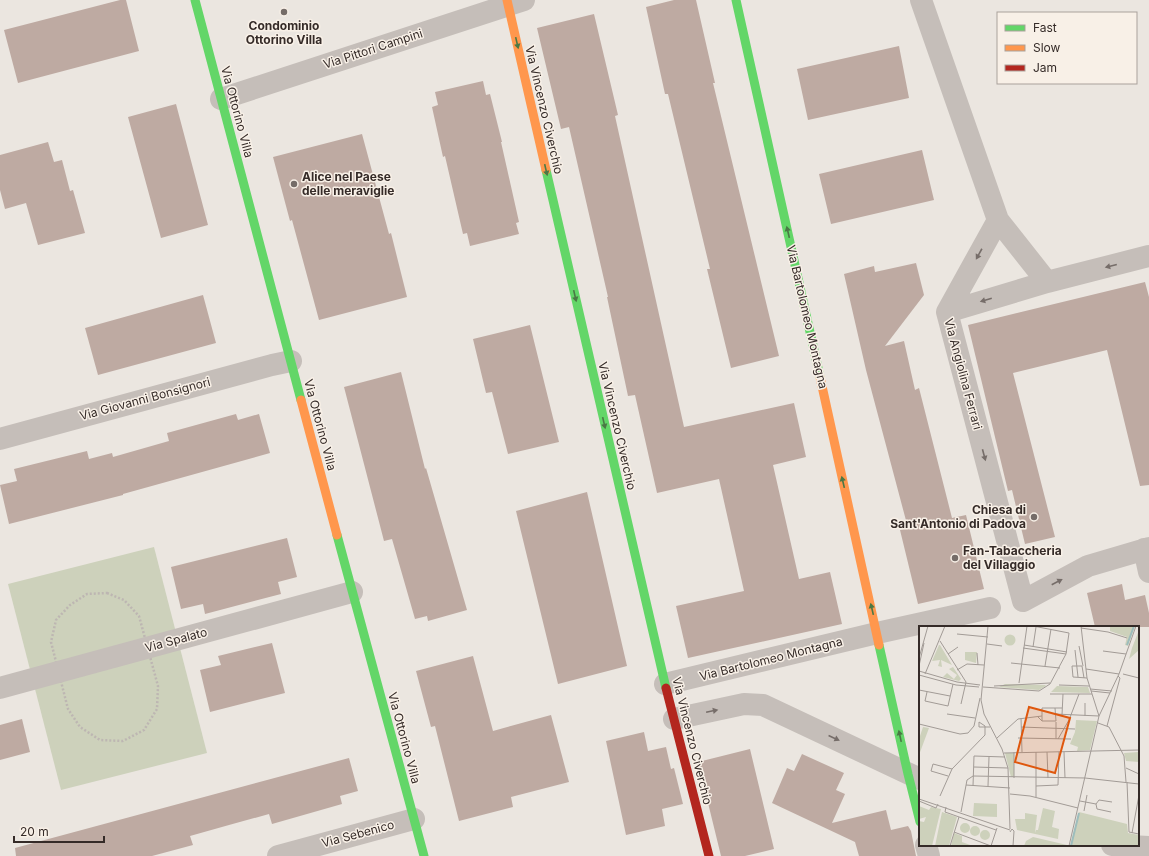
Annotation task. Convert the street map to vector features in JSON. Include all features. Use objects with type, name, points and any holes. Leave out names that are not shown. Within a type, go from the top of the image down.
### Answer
[{"type":"street","name":"Via Ottorino Villa","points":[[195,0],[352,592],[424,856]]},
{"type":"street","name":"Via Bartolomeo Montagna","points":[[736,0],[877,633],[914,776],[919,814]]},
{"type":"street","points":[[921,0],[998,220],[1047,282]]},
{"type":"street","name":"Via Pittori Campini","points":[[221,99],[513,2]]},
{"type":"street","name":"Via Vincenzo Civerchio","points":[[513,2],[665,684],[709,856]]},
{"type":"street","name":"Via Angiolina Ferrari","points":[[998,220],[947,312],[1022,601],[1088,566],[1146,549]]},
{"type":"street","points":[[947,312],[1047,282],[1149,256]]},
{"type":"street","name":"Via Giovanni Bonsignori","points":[[0,439],[291,361]]},
{"type":"street","points":[[1146,549],[1149,572]]},
{"type":"street","name":"Via Spalato","points":[[0,688],[352,592]]},
{"type":"street","points":[[877,633],[990,608]]},
{"type":"street","name":"Via Bartolomeo Montagna","points":[[665,684],[877,633]]},
{"type":"street","points":[[674,719],[744,704],[763,705],[914,776]]},
{"type":"street","name":"Via Sebenico","points":[[278,856],[414,819]]},
{"type":"street","points":[[926,846],[929,856]]},
{"type":"street","points":[[1130,846],[1149,847]]},
{"type":"green space","points":[[154,547],[207,753],[61,790],[8,584]]},
{"type":"building","points":[[120,0],[126,0],[139,51],[18,83],[4,30]]},
{"type":"building","points":[[674,0],[696,0],[715,83],[713,83],[779,356],[731,368],[707,269],[710,269],[668,94],[665,94],[646,7]]},
{"type":"building","points":[[594,14],[618,115],[615,116],[684,427],[794,403],[806,457],[773,465],[799,579],[830,572],[842,624],[688,658],[676,606],[744,591],[719,479],[657,493],[635,395],[628,396],[608,297],[569,127],[561,129],[537,28]]},
{"type":"building","points":[[899,46],[909,98],[808,120],[797,69]]},
{"type":"building","points":[[483,81],[486,95],[490,94],[502,142],[519,222],[516,223],[519,234],[470,246],[467,233],[463,234],[432,107],[438,105],[435,92]]},
{"type":"building","points":[[176,104],[208,225],[161,238],[128,117]]},
{"type":"building","points":[[362,134],[389,234],[391,233],[407,297],[319,320],[273,157]]},
{"type":"building","points":[[48,142],[54,162],[62,160],[70,191],[73,190],[85,233],[38,245],[26,203],[5,209],[0,190],[0,155]]},
{"type":"building","points":[[922,150],[934,200],[831,224],[819,174]]},
{"type":"building","points":[[916,263],[924,295],[885,346],[904,341],[915,390],[919,388],[952,518],[966,515],[984,589],[918,604],[900,530],[908,528],[866,370],[844,274],[874,266],[875,272]]},
{"type":"building","points":[[1145,282],[1149,297],[1149,485],[1140,486],[1107,350],[1013,373],[1055,537],[1025,544],[1012,490],[1008,491],[968,325]]},
{"type":"building","points":[[203,295],[216,343],[98,375],[85,328]]},
{"type":"building","points":[[530,325],[559,442],[508,454],[492,392],[486,393],[473,339]]},
{"type":"building","points":[[401,372],[425,469],[426,468],[467,610],[428,621],[427,616],[415,619],[392,539],[384,541],[344,387]]},
{"type":"building","points":[[236,414],[238,420],[259,414],[270,453],[123,495],[9,524],[0,485],[17,481],[14,469],[87,451],[89,459],[112,453],[113,457],[169,441],[167,433]]},
{"type":"building","points":[[587,492],[627,666],[558,684],[516,511]]},
{"type":"building","points":[[287,538],[297,577],[278,582],[281,594],[205,614],[203,604],[181,609],[171,567]]},
{"type":"building","points":[[1122,584],[1125,600],[1145,595],[1149,613],[1149,627],[1095,626],[1087,593]]},
{"type":"building","points":[[272,643],[285,693],[210,712],[200,670],[221,665],[218,656]]},
{"type":"building","points":[[473,656],[493,731],[551,715],[569,782],[511,797],[513,807],[459,821],[435,726],[431,727],[416,671]]},
{"type":"building","points":[[22,719],[30,752],[0,760],[0,725]]},
{"type":"building","points":[[644,732],[648,751],[666,747],[671,769],[674,768],[683,804],[662,809],[665,826],[626,835],[606,741]]},
{"type":"building","points":[[750,749],[774,849],[745,856],[721,856],[698,762]]},
{"type":"building","points":[[802,754],[844,773],[836,790],[845,794],[832,823],[886,810],[891,830],[908,826],[911,831],[916,856],[859,856],[855,842],[772,803],[787,768],[794,771]]},
{"type":"building","points":[[349,758],[358,791],[340,796],[342,804],[272,824],[269,814],[190,836],[193,845],[152,856],[16,856],[15,848]]},
{"type":"traffic: fast","points":[[195,0],[301,400]]},
{"type":"traffic: fast","points":[[736,0],[820,377]]},
{"type":"traffic: fast","points":[[546,170],[666,688]]},
{"type":"traffic: fast","points":[[337,535],[424,856]]},
{"type":"traffic: fast","points":[[879,645],[919,818]]},
{"type":"traffic: slow","points":[[507,0],[546,170]]},
{"type":"traffic: slow","points":[[820,377],[879,645]]},
{"type":"traffic: slow","points":[[301,400],[337,535]]},
{"type":"traffic: jam","points":[[666,688],[709,856]]},
{"type":"place","name":"Condominio Ottorino Villa","points":[[284,12]]},
{"type":"place","name":"Alice nel Paese delle meraviglie","points":[[294,184]]},
{"type":"place","name":"Chiesa di Sant'Antonio di Padova","points":[[1034,517]]},
{"type":"place","name":"Fan-Tabaccheria del Villaggio","points":[[955,558]]}]
